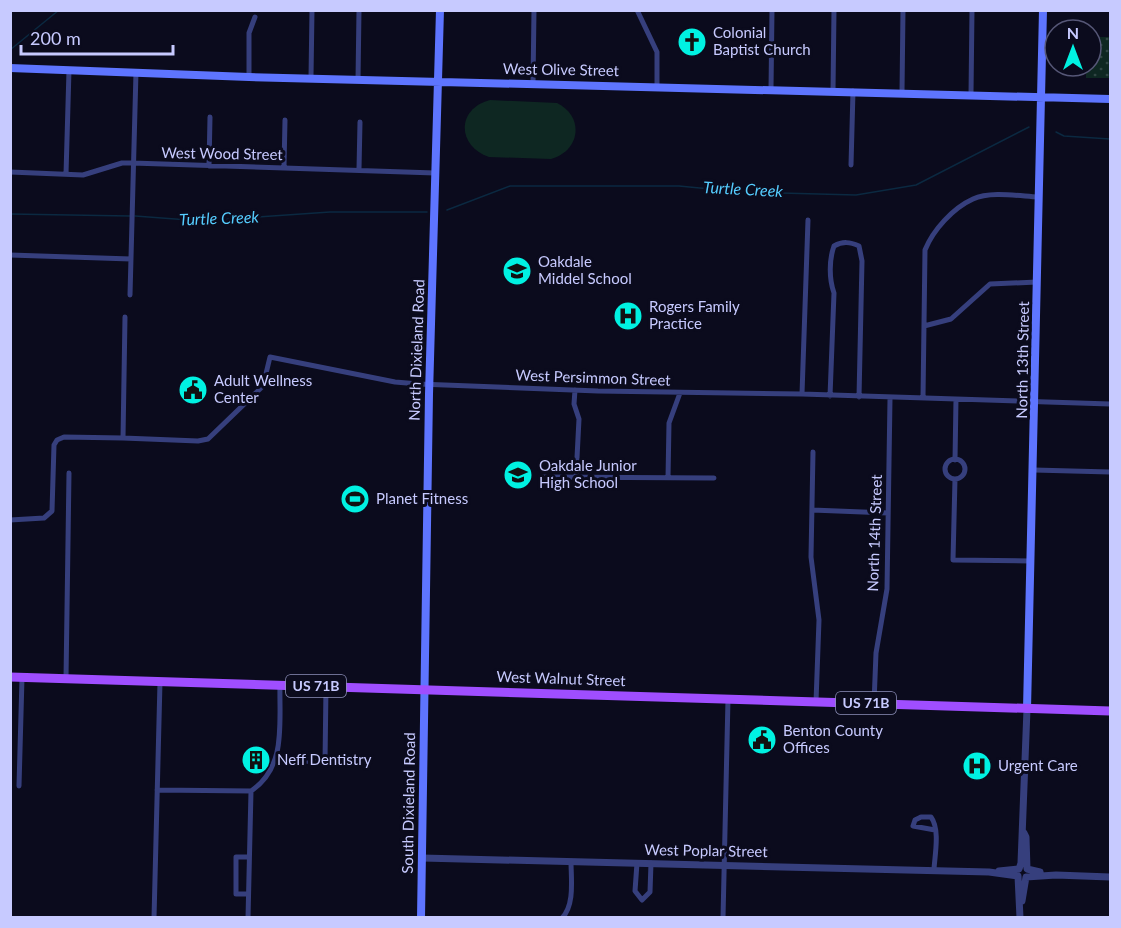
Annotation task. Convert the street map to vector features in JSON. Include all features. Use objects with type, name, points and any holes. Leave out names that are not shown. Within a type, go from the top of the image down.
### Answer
[{"type":"main road","name":"North Dixieland Road","points":[[423,690],[440,10]]},
{"type":"main road","name":"North 13th Street","points":[[1027,709],[1036,401],[1043,10]]},
{"type":"main road","name":"West Olive Street","points":[[10,68],[249,77],[657,85],[1110,99]]},
{"type":"main road","name":"West Walnut Street","points":[[10,677],[1110,711]]},
{"type":"main road","name":"South Dixieland Road","points":[[421,918],[423,690]]},
{"type":"street","points":[[311,77],[312,10]]},
{"type":"street","points":[[358,80],[359,10]]},
{"type":"street","points":[[533,83],[534,10]]},
{"type":"street","points":[[637,10],[657,52],[657,85]]},
{"type":"street","points":[[771,89],[772,10]]},
{"type":"street","points":[[833,90],[834,10]]},
{"type":"street","points":[[902,92],[903,10]]},
{"type":"street","points":[[971,94],[972,10]]},
{"type":"street","points":[[249,77],[249,33],[255,16]]},
{"type":"street","points":[[66,174],[69,70]]},
{"type":"street","points":[[130,295],[136,72]]},
{"type":"street","points":[[851,165],[853,91]]},
{"type":"street","points":[[209,166],[210,117]]},
{"type":"street","points":[[284,167],[285,120]]},
{"type":"street","points":[[359,169],[360,122]]},
{"type":"street","name":"West Wood Street","points":[[10,172],[83,175],[132,163],[435,173]]},
{"type":"street","points":[[922,398],[926,250],[930,238],[945,220],[973,199],[984,196],[1038,197]]},
{"type":"street","points":[[802,394],[808,220]]},
{"type":"street","points":[[830,396],[834,293],[831,284],[831,253],[834,246],[840,243],[851,243],[859,246],[861,252],[859,397]]},
{"type":"street","points":[[10,255],[131,259]]},
{"type":"street","points":[[924,326],[951,319],[990,284],[1037,282]]},
{"type":"street","points":[[10,520],[44,519],[52,511],[54,446],[57,440],[123,438],[125,317]]},
{"type":"street","name":"West Persimmon Street","points":[[123,438],[198,441],[208,439],[263,386],[270,357],[395,382],[429,384],[1110,404]]},
{"type":"street","points":[[575,390],[574,404],[579,419],[576,477]]},
{"type":"street","points":[[668,478],[669,423],[680,393]]},
{"type":"street","name":"North 14th Street","points":[[874,703],[876,653],[886,589],[890,399]]},
{"type":"street","points":[[955,460],[956,399]]},
{"type":"street","points":[[813,452],[811,557],[819,620],[816,702]]},
{"type":"street","points":[[955,460],[962,463],[965,468],[962,477],[955,479],[947,475],[945,469],[948,463],[955,460]]},
{"type":"street","points":[[1034,470],[1110,472]]},
{"type":"street","points":[[66,679],[69,473]]},
{"type":"street","points":[[541,477],[714,478]]},
{"type":"street","points":[[955,479],[953,560],[1031,561]]},
{"type":"street","points":[[812,510],[888,513]]},
{"type":"street","points":[[20,786],[22,678]]},
{"type":"street","points":[[154,918],[160,682]]},
{"type":"street","points":[[157,790],[251,791],[270,773],[277,760],[280,685]]},
{"type":"street","points":[[277,760],[325,762],[326,687]]},
{"type":"street","points":[[723,918],[728,699]]},
{"type":"street","points":[[1020,918],[1026,837],[1024,833],[1027,709]]},
{"type":"street","points":[[248,918],[251,791]]},
{"type":"street","points":[[934,869],[935,830]]},
{"type":"street","points":[[248,894],[236,894],[236,857],[249,857]]},
{"type":"street","name":"West Poplar Street","points":[[422,858],[934,869],[1110,877]]},
{"type":"street","points":[[562,918],[567,913],[570,900],[571,861]]},
{"type":"street","points":[[637,863],[635,891],[642,900],[650,892],[651,863]]},
{"type":"green space","points":[[1103,37],[1110,37],[1110,78],[1103,78]]},
{"type":"green space","points":[[490,100],[557,103],[572,117],[575,125],[573,141],[561,155],[551,159],[489,157],[478,152],[466,137],[466,119],[471,111]]},
{"type":"waterway","points":[[10,50],[59,10]]},
{"type":"waterway","name":"Turtle Creek","points":[[447,210],[510,186],[679,186],[741,192],[856,195],[916,185],[1029,127]]},
{"type":"waterway","name":"Turtle Creek","points":[[1056,132],[1064,136],[1110,139]]},
{"type":"waterway","name":"Turtle Creek","points":[[135,216],[202,221],[330,212],[427,212]]},
{"type":"waterway","name":"Turtle Creek","points":[[10,214],[130,216]]},
{"type":"place","name":"Colonial Baptist Church","points":[[692,42]]},
{"type":"place","name":"Oakdale Middel School","points":[[517,271]]},
{"type":"place","name":"Rogers Family Practice","points":[[628,316]]},
{"type":"place","name":"Adult Wellness Center","points":[[193,390]]},
{"type":"place","name":"Oakdale Junior High School","points":[[518,475]]},
{"type":"place","name":"Planet Fitness","points":[[355,499]]},
{"type":"place","name":"Benton County Offices","points":[[762,740]]},
{"type":"place","name":"Neff Dentistry","points":[[256,760]]},
{"type":"place","name":"Urgent Care","points":[[977,766]]}]
